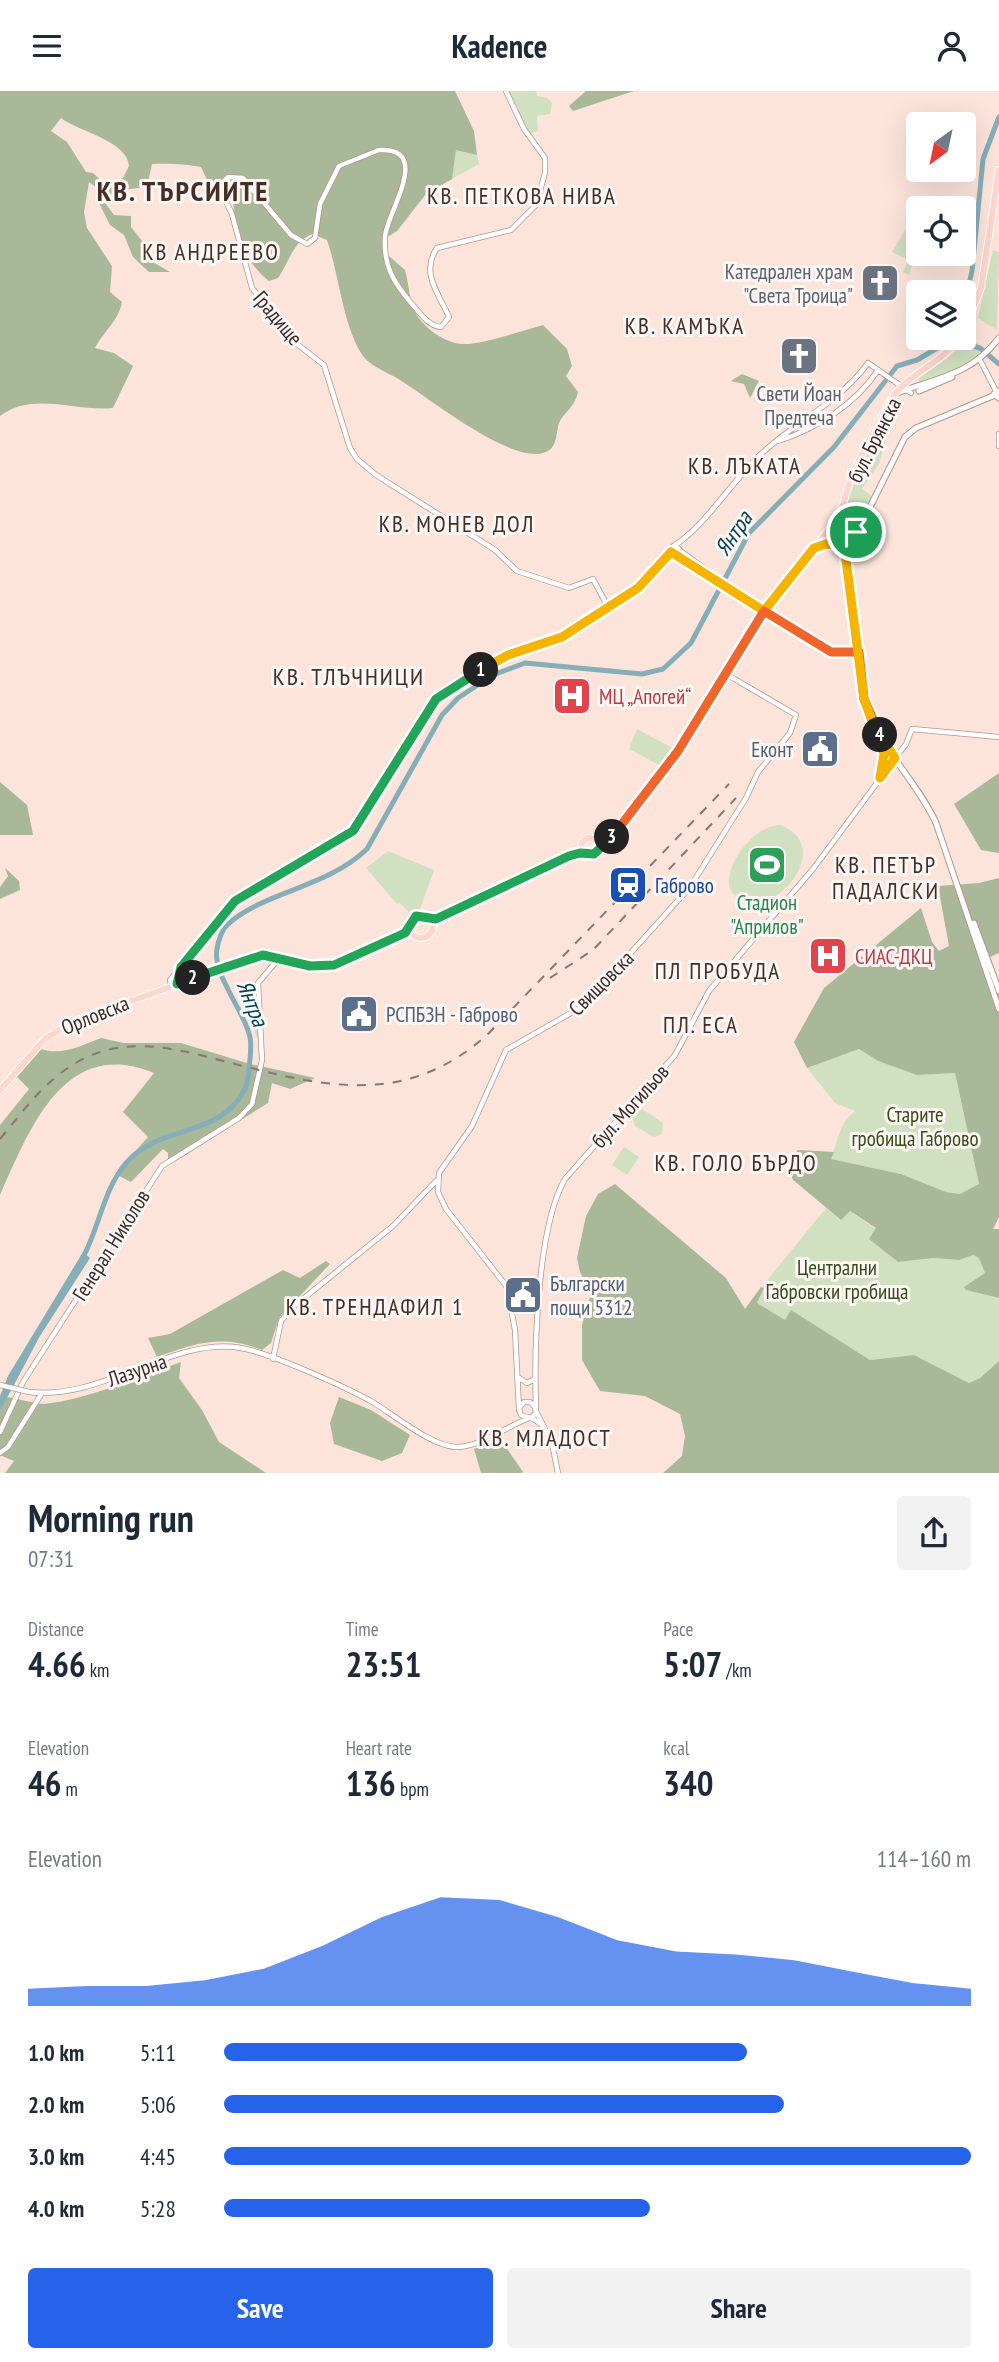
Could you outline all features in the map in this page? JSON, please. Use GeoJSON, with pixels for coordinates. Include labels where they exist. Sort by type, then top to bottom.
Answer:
{"type":"FeatureCollection","features":[{"type":"Feature","properties":{"kind":"main road"},"geometry":{"type":"LineString","coordinates":[[976,300],[981,288],[999,170]]}},
{"type":"Feature","properties":{"kind":"main road"},"geometry":{"type":"LineString","coordinates":[[894,396],[908,388],[936,386],[981,359],[999,338]]}},
{"type":"Feature","properties":{"kind":"main road","name":"бул. Брянска"},"geometry":{"type":"LineString","coordinates":[[597,844],[608,841],[678,751],[764,611],[841,510],[857,466],[894,396],[908,388],[912,378],[949,350]]}},
{"type":"Feature","properties":{"kind":"main road"},"geometry":{"type":"LineString","coordinates":[[845,558],[908,434],[997,394]]}},
{"type":"Feature","properties":{"kind":"main road"},"geometry":{"type":"LineString","coordinates":[[841,510],[838,537],[845,558],[864,699],[884,754],[880,778]]}},
{"type":"Feature","properties":{"kind":"main road"},"geometry":{"type":"LineString","coordinates":[[815,547],[857,530]]}},
{"type":"Feature","properties":{"kind":"main road"},"geometry":{"type":"LineString","coordinates":[[815,547],[838,537]]}},
{"type":"Feature","properties":{"kind":"main road"},"geometry":{"type":"LineString","coordinates":[[873,725],[927,804],[999,991]]}},
{"type":"Feature","properties":{"kind":"main road"},"geometry":{"type":"LineString","coordinates":[[407,930],[414,936],[425,937],[432,928],[433,919],[569,856],[584,853],[592,855],[597,844],[587,838],[569,856]]}},
{"type":"Feature","properties":{"kind":"main road"},"geometry":{"type":"LineString","coordinates":[[581,845],[584,853]]}},
{"type":"Feature","properties":{"kind":"main road"},"geometry":{"type":"LineString","coordinates":[[954,876],[999,1009]]}},
{"type":"Feature","properties":{"kind":"main road","name":"Орловска"},"geometry":{"type":"LineString","coordinates":[[0,1090],[40,1044],[57,1029],[81,1017],[263,955],[326,967],[407,930],[416,916],[433,919]]}},
{"type":"Feature","properties":{"kind":"street","name":"Градище"},"geometry":{"type":"LineString","coordinates":[[506,91],[528,136],[543,154],[546,165],[542,187],[533,210],[511,230],[437,248],[432,258],[432,281],[449,317],[441,327],[433,326],[412,304],[392,281],[387,267],[385,231],[406,174],[400,156],[383,149],[339,166],[320,204],[315,238],[307,244],[299,243],[291,235],[243,178],[228,177],[223,182],[221,191],[232,213],[252,288],[297,344],[324,365],[350,448],[356,459],[418,503],[495,550],[517,571],[569,588],[593,579],[608,607]]}},
{"type":"Feature","properties":{"kind":"street"},"geometry":{"type":"LineString","coordinates":[[981,359],[997,394]]}},
{"type":"Feature","properties":{"kind":"street"},"geometry":{"type":"LineString","coordinates":[[174,985],[181,967],[235,901],[353,831],[373,804],[429,709],[444,692],[498,660],[562,637],[638,588],[775,442],[844,392],[868,363],[908,388]]}},
{"type":"Feature","properties":{"kind":"street"},"geometry":{"type":"LineString","coordinates":[[775,442],[824,420],[852,400],[881,371]]}},
{"type":"Feature","properties":{"kind":"street"},"geometry":{"type":"LineString","coordinates":[[786,432],[790,437]]}},
{"type":"Feature","properties":{"kind":"street"},"geometry":{"type":"LineString","coordinates":[[998,447],[999,434]]}},
{"type":"Feature","properties":{"kind":"street"},"geometry":{"type":"LineString","coordinates":[[675,549],[764,611],[831,652],[859,652]]}},
{"type":"Feature","properties":{"kind":"street","name":"Свищовска"},"geometry":{"type":"LineString","coordinates":[[436,1181],[442,1167],[472,1126],[506,1050],[583,1006],[690,887],[746,798],[758,772],[790,733],[796,715],[726,674]]}},
{"type":"Feature","properties":{"kind":"street","name":"бул. Могильов"},"geometry":{"type":"LineString","coordinates":[[536,1409],[541,1279],[554,1203],[561,1186],[675,1055],[709,991],[813,869],[895,758],[912,729],[999,737]]}},
{"type":"Feature","properties":{"kind":"street","name":"Генерал Николов"},"geometry":{"type":"LineString","coordinates":[[0,1432],[23,1382],[162,1166],[249,1109],[257,1092],[262,1060],[258,983],[280,957]]}},
{"type":"Feature","properties":{"kind":"street"},"geometry":{"type":"LineString","coordinates":[[273,1359],[281,1321],[293,1307],[405,1214],[442,1167]]}},
{"type":"Feature","properties":{"kind":"street"},"geometry":{"type":"LineString","coordinates":[[415,1202],[436,1181],[446,1209],[507,1287],[515,1330],[519,1392],[519,1411],[515,1423]]}},
{"type":"Feature","properties":{"kind":"street","name":"Лазурна"},"geometry":{"type":"LineString","coordinates":[[0,1385],[42,1393],[95,1385],[208,1348],[237,1347],[273,1359],[368,1400],[447,1446],[464,1446],[529,1418]]}},
{"type":"Feature","properties":{"kind":"street"},"geometry":{"type":"LineString","coordinates":[[517,1374],[525,1383],[536,1378]]}},
{"type":"Feature","properties":{"kind":"street"},"geometry":{"type":"LineString","coordinates":[[519,1411],[536,1391]]}},
{"type":"Feature","properties":{"kind":"street"},"geometry":{"type":"LineString","coordinates":[[519,1392],[536,1409],[554,1449],[558,1473]]}},
{"type":"Feature","properties":{"kind":"street"},"geometry":{"type":"LineString","coordinates":[[0,1453],[8,1447],[42,1393]]}},
{"type":"Feature","properties":{"kind":"street"},"geometry":{"type":"LineString","coordinates":[[529,1418],[536,1409]]}},
{"type":"Feature","properties":{"kind":"street"},"geometry":{"type":"LineString","coordinates":[[519,1411],[543,1426]]}},
{"type":"Feature","properties":{"kind":"green space"},"geometry":{"type":"Polygon","coordinates":[[[0,91],[455,91],[474,131],[477,155],[456,150],[452,179],[426,194],[397,231],[386,238],[383,251],[405,270],[415,312],[435,334],[456,343],[471,344],[543,325],[567,349],[572,366],[566,376],[578,392],[574,403],[560,422],[553,446],[543,453],[528,453],[511,448],[471,428],[363,356],[346,316],[327,240],[312,234],[305,238],[295,248],[278,278],[269,281],[254,265],[242,245],[234,225],[232,199],[224,184],[207,180],[201,167],[152,164],[147,187],[122,190],[105,199],[114,215],[131,216],[131,227],[142,241],[151,261],[170,272],[149,272],[133,257],[124,235],[110,225],[97,199],[97,188],[89,182],[84,212],[87,228],[112,266],[110,292],[122,302],[115,320],[95,348],[114,353],[133,366],[113,408],[26,405],[0,416],[0,91]],[[61,118],[51,131],[67,142],[86,172],[93,173],[107,186],[123,178],[129,166],[120,150],[101,137],[61,118]]]}},
{"type":"Feature","properties":{"kind":"green space"},"geometry":{"type":"Polygon","coordinates":[[[508,91],[536,91],[537,96],[547,98],[552,103],[550,114],[537,116],[538,131],[529,134],[508,91]]]}},
{"type":"Feature","properties":{"kind":"green space"},"geometry":{"type":"Polygon","coordinates":[[[586,91],[634,91],[573,111],[569,106],[586,91]]]}},
{"type":"Feature","properties":{"kind":"green space"},"geometry":{"type":"Polygon","coordinates":[[[456,149],[477,155],[479,164],[452,179],[456,149]]]}},
{"type":"Feature","properties":{"kind":"green space"},"geometry":{"type":"Polygon","coordinates":[[[906,229],[906,259],[892,252],[906,229]]]}},
{"type":"Feature","properties":{"kind":"green space"},"geometry":{"type":"Polygon","coordinates":[[[993,250],[999,252],[997,330],[978,318],[993,250]]]}},
{"type":"Feature","properties":{"kind":"green space"},"geometry":{"type":"Polygon","coordinates":[[[906,265],[912,266],[909,275],[903,272],[906,265]]]}},
{"type":"Feature","properties":{"kind":"green space"},"geometry":{"type":"Polygon","coordinates":[[[976,343],[984,349],[949,373],[924,384],[919,382],[919,377],[955,350],[976,350],[976,343]]]}},
{"type":"Feature","properties":{"kind":"green space"},"geometry":{"type":"Polygon","coordinates":[[[742,374],[759,381],[750,398],[744,384],[731,381],[742,374]]]}},
{"type":"Feature","properties":{"kind":"green space"},"geometry":{"type":"Polygon","coordinates":[[[883,424],[888,434],[879,464],[862,489],[872,496],[855,526],[848,529],[843,525],[847,501],[883,424]]]}},
{"type":"Feature","properties":{"kind":"green space"},"geometry":{"type":"Polygon","coordinates":[[[637,729],[674,749],[661,766],[629,749],[637,729]]]}},
{"type":"Feature","properties":{"kind":"green space"},"geometry":{"type":"Polygon","coordinates":[[[999,773],[999,853],[981,850],[954,804],[999,773]]]}},
{"type":"Feature","properties":{"kind":"green space"},"geometry":{"type":"Polygon","coordinates":[[[0,782],[27,805],[33,835],[0,835],[0,782]]]}},
{"type":"Feature","properties":{"kind":"green space","name":"Стадион \"Априлов\""},"geometry":{"type":"Polygon","coordinates":[[[781,825],[798,837],[803,853],[799,869],[789,885],[774,897],[758,903],[742,901],[730,889],[729,879],[736,857],[752,838],[771,826],[781,825]]]}},
{"type":"Feature","properties":{"kind":"green space"},"geometry":{"type":"Polygon","coordinates":[[[388,851],[434,870],[420,909],[409,912],[400,903],[397,904],[366,868],[388,851]]]}},
{"type":"Feature","properties":{"kind":"green space"},"geometry":{"type":"Polygon","coordinates":[[[5,868],[19,881],[20,890],[0,899],[0,887],[8,876],[5,868]]]}},
{"type":"Feature","properties":{"kind":"green space"},"geometry":{"type":"Polygon","coordinates":[[[999,878],[999,953],[990,957],[999,984],[999,1217],[993,1229],[999,1229],[999,1298],[966,1290],[964,1287],[985,1273],[979,1258],[973,1255],[959,1260],[933,1258],[898,1262],[869,1239],[876,1228],[850,1211],[841,1220],[793,1180],[790,1167],[798,1150],[834,1152],[831,1159],[901,1174],[946,1192],[960,1194],[979,1184],[955,1073],[917,1075],[878,1061],[859,1049],[807,1068],[794,1042],[824,988],[921,908],[932,942],[939,951],[949,946],[938,886],[979,883],[999,878]]]}},
{"type":"Feature","properties":{"kind":"green space"},"geometry":{"type":"Polygon","coordinates":[[[254,993],[259,1037],[257,1038],[242,994],[254,993]]]}},
{"type":"Feature","properties":{"kind":"green space"},"geometry":{"type":"Polygon","coordinates":[[[101,1038],[124,1043],[181,1043],[250,1064],[315,1078],[290,1089],[272,1083],[268,1103],[181,1158],[168,1163],[168,1153],[163,1149],[131,1182],[115,1174],[148,1137],[123,1112],[154,1073],[123,1065],[96,1067],[74,1078],[55,1095],[24,1143],[0,1195],[0,1125],[29,1089],[15,1075],[38,1048],[62,1051],[101,1038]]]}},
{"type":"Feature","properties":{"kind":"green space","name":"Старите гробища Габрово"},"geometry":{"type":"Polygon","coordinates":[[[859,1049],[878,1061],[917,1075],[955,1073],[979,1184],[960,1194],[946,1192],[901,1174],[830,1159],[842,1128],[855,1111],[835,1103],[807,1068],[859,1049]]]}},
{"type":"Feature","properties":{"kind":"green space"},"geometry":{"type":"Polygon","coordinates":[[[642,1109],[663,1123],[662,1134],[654,1137],[635,1126],[631,1115],[642,1109]]]}},
{"type":"Feature","properties":{"kind":"green space"},"geometry":{"type":"Polygon","coordinates":[[[624,1147],[639,1157],[627,1175],[612,1165],[624,1147]]]}},
{"type":"Feature","properties":{"kind":"green space"},"geometry":{"type":"Polygon","coordinates":[[[615,1184],[726,1278],[745,1309],[761,1287],[764,1288],[757,1303],[785,1320],[791,1310],[870,1360],[914,1355],[969,1383],[980,1378],[999,1361],[999,1473],[663,1473],[682,1456],[685,1436],[680,1414],[645,1396],[600,1391],[582,1360],[582,1325],[591,1293],[580,1272],[577,1258],[586,1216],[598,1194],[615,1184]]]}},
{"type":"Feature","properties":{"kind":"green space","name":"Централни Габровски гробища"},"geometry":{"type":"Polygon","coordinates":[[[826,1208],[840,1220],[849,1211],[876,1229],[869,1239],[898,1262],[933,1258],[959,1260],[973,1255],[979,1258],[985,1273],[966,1290],[999,1298],[999,1361],[980,1378],[969,1383],[914,1355],[870,1360],[792,1311],[785,1320],[757,1303],[769,1278],[826,1208]]]}},
{"type":"Feature","properties":{"kind":"green space"},"geometry":{"type":"Polygon","coordinates":[[[326,1261],[330,1264],[279,1318],[271,1343],[262,1350],[221,1341],[197,1344],[157,1357],[148,1338],[170,1334],[283,1270],[300,1278],[326,1261]]]}},
{"type":"Feature","properties":{"kind":"green space"},"geometry":{"type":"Polygon","coordinates":[[[181,1362],[179,1378],[202,1410],[219,1442],[266,1473],[5,1473],[14,1461],[0,1455],[0,1411],[6,1397],[40,1404],[61,1401],[96,1392],[181,1362]]]}},
{"type":"Feature","properties":{"kind":"green space"},"geometry":{"type":"Polygon","coordinates":[[[339,1397],[371,1410],[410,1435],[402,1453],[382,1461],[334,1444],[330,1423],[339,1397]]]}},
{"type":"Feature","properties":{"kind":"green space"},"geometry":{"type":"Polygon","coordinates":[[[499,1437],[522,1473],[481,1473],[474,1449],[499,1437]]]}},
{"type":"Feature","properties":{"kind":"water"},"geometry":{"type":"Polygon","coordinates":[[[83,1252],[90,1258],[40,1336],[0,1411],[0,1396],[8,1376],[83,1252]]]}},
{"type":"Feature","properties":{"kind":"waterway","name":"Янтра"},"geometry":{"type":"LineString","coordinates":[[970,280],[983,159],[999,117]]}},
{"type":"Feature","properties":{"kind":"waterway"},"geometry":{"type":"LineString","coordinates":[[976,347],[999,364]]}},
{"type":"Feature","properties":{"kind":"waterway","name":"Янтра"},"geometry":{"type":"LineString","coordinates":[[82,1259],[106,1197],[126,1163],[155,1142],[218,1118],[231,1108],[245,1088],[248,1079],[250,1037],[224,981],[217,959],[219,939],[227,925],[259,904],[333,873],[367,849],[442,715],[458,698],[493,675],[525,663],[642,674],[663,669],[691,643],[749,533],[834,447],[897,366],[917,360],[934,350]]}},
{"type":"Feature","properties":{"kind":"railway"},"geometry":{"type":"LineString","coordinates":[[0,1139],[36,1096],[56,1077],[79,1061],[111,1049],[159,1047],[283,1076],[354,1085],[389,1083],[422,1075],[456,1058],[489,1033],[729,784]]}},
{"type":"Feature","properties":{"kind":"railway"},"geometry":{"type":"LineString","coordinates":[[550,978],[593,950],[736,798]]}},
{"type":"Feature","properties":{"kind":"place","name":"Катедрален храм \"Света Троица\""},"geometry":{"type":"Point","coordinates":[880,283]}},
{"type":"Feature","properties":{"kind":"place","name":"Свети Йоан Предтеча"},"geometry":{"type":"Point","coordinates":[799,356]}},
{"type":"Feature","properties":{"kind":"place","name":"МЦ „Апогей“"},"geometry":{"type":"Point","coordinates":[572,696]}},
{"type":"Feature","properties":{"kind":"place","name":"Еконт"},"geometry":{"type":"Point","coordinates":[820,749]}},
{"type":"Feature","properties":{"kind":"place","name":"Стадион \"Априлов\""},"geometry":{"type":"Point","coordinates":[767,865]}},
{"type":"Feature","properties":{"kind":"place","name":"Габрово"},"geometry":{"type":"Point","coordinates":[628,885]}},
{"type":"Feature","properties":{"kind":"place","name":"СИАС-ДКЦ"},"geometry":{"type":"Point","coordinates":[828,956]}},
{"type":"Feature","properties":{"kind":"place","name":"РСПБЗН - Габрово"},"geometry":{"type":"Point","coordinates":[359,1014]}},
{"type":"Feature","properties":{"kind":"place","name":"Български пощи 5312"},"geometry":{"type":"Point","coordinates":[523,1295]}},
{"type":"Feature","properties":{"kind":"district","name":"КВ. ТЪРСИИТЕ"},"geometry":{"type":"Point","coordinates":[183,190]}},
{"type":"Feature","properties":{"kind":"district","name":"КВ. ПЕТКОВА НИВА"},"geometry":{"type":"Point","coordinates":[522,195]}},
{"type":"Feature","properties":{"kind":"district","name":"КВ АНДРЕЕВО"},"geometry":{"type":"Point","coordinates":[211,251]}},
{"type":"Feature","properties":{"kind":"district","name":"КВ. КАМЪКА"},"geometry":{"type":"Point","coordinates":[685,325]}},
{"type":"Feature","properties":{"kind":"district","name":"КВ. ЛЪКАТА"},"geometry":{"type":"Point","coordinates":[745,465]}},
{"type":"Feature","properties":{"kind":"district","name":"КВ. МОНЕВ ДОЛ"},"geometry":{"type":"Point","coordinates":[457,523]}},
{"type":"Feature","properties":{"kind":"district","name":"КВ. ТЛЪЧНИЦИ"},"geometry":{"type":"Point","coordinates":[349,676]}},
{"type":"Feature","properties":{"kind":"district","name":"КВ. ПЕТЪР ПАДАЛСКИ"},"geometry":{"type":"Point","coordinates":[886,877]}},
{"type":"Feature","properties":{"kind":"district","name":"ПЛ ПРОБУДА"},"geometry":{"type":"Point","coordinates":[718,970]}},
{"type":"Feature","properties":{"kind":"district","name":"ПЛ. ЕСА"},"geometry":{"type":"Point","coordinates":[701,1024]}},
{"type":"Feature","properties":{"kind":"district","name":"КВ. ГОЛО БЪРДО"},"geometry":{"type":"Point","coordinates":[736,1162]}},
{"type":"Feature","properties":{"kind":"district","name":"КВ. ТРЕНДАФИЛ 1"},"geometry":{"type":"Point","coordinates":[375,1306]}},
{"type":"Feature","properties":{"kind":"district","name":"КВ. МЛАДОСТ"},"geometry":{"type":"Point","coordinates":[545,1437]}},
{"type":"Feature","properties":{"kind":"route"},"geometry":{"type":"LineString","coordinates":[[856,532],[845,538],[840,545],[816,546],[794,570],[764,611],[671,552],[638,588],[562,637],[508,655],[444,692],[429,709],[373,804],[353,831],[332,846],[235,901],[181,967],[177,984],[238,961],[263,955],[310,966],[334,965],[405,933],[416,916],[436,919],[569,856],[580,853],[594,854],[621,828],[678,751],[764,611],[831,652],[859,652],[866,706],[873,725],[895,758],[880,778],[884,764],[883,746],[873,725],[870,716],[866,706],[864,699],[859,652],[845,558],[856,532]]}}]}
